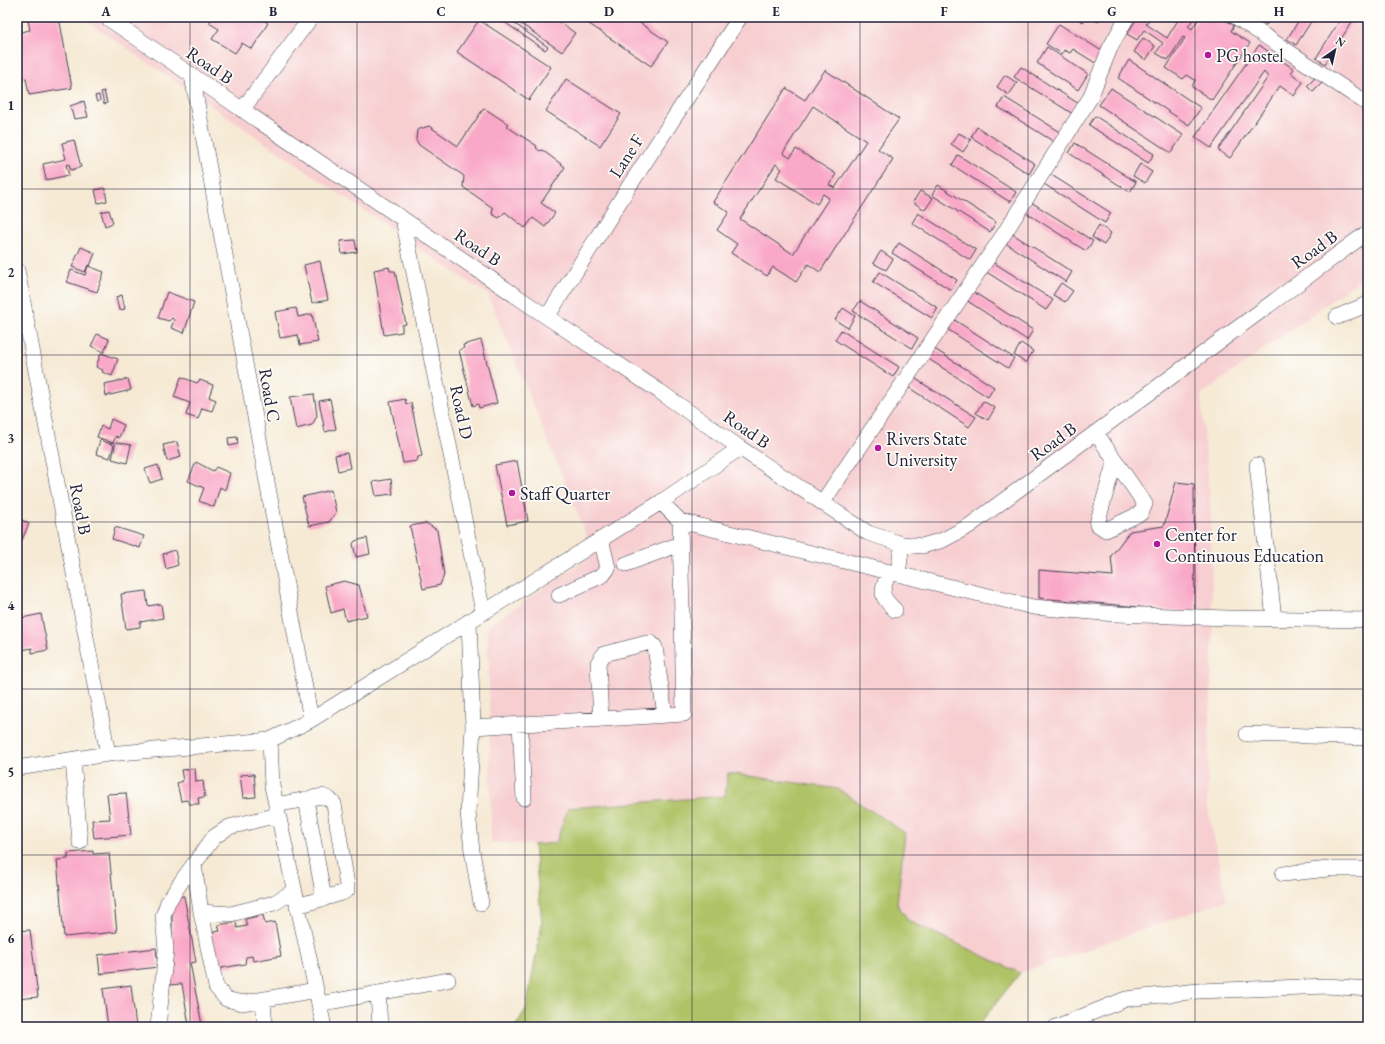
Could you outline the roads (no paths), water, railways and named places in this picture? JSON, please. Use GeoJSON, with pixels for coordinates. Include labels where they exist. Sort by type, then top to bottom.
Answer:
{"type":"FeatureCollection","features":[{"type":"Feature","properties":{"kind":"street","name":"Road B"},"geometry":{"type":"LineString","coordinates":[[106,17],[822,503],[868,533],[902,544],[922,546],[943,540],[970,526],[1368,232]]}},
{"type":"Feature","properties":{"kind":"street","name":"Lane F"},"geometry":{"type":"LineString","coordinates":[[547,317],[630,185],[740,17]]}},
{"type":"Feature","properties":{"kind":"street"},"geometry":{"type":"LineString","coordinates":[[822,503],[1002,237],[1090,98],[1110,48],[1127,17]]}},
{"type":"Feature","properties":{"kind":"street"},"geometry":{"type":"LineString","coordinates":[[1236,17],[1368,104]]}},
{"type":"Feature","properties":{"kind":"street"},"geometry":{"type":"LineString","coordinates":[[242,110],[309,20]]}},
{"type":"Feature","properties":{"kind":"street","name":"Road C"},"geometry":{"type":"LineString","coordinates":[[192,76],[311,720]]}},
{"type":"Feature","properties":{"kind":"street","name":"Road D"},"geometry":{"type":"LineString","coordinates":[[403,219],[483,612]]}},
{"type":"Feature","properties":{"kind":"street","name":"Road B"},"geometry":{"type":"LineString","coordinates":[[17,270],[108,754]]}},
{"type":"Feature","properties":{"kind":"street"},"geometry":{"type":"LineString","coordinates":[[1337,316],[1368,304]]}},
{"type":"Feature","properties":{"kind":"street"},"geometry":{"type":"LineString","coordinates":[[1096,433],[1115,460]]}},
{"type":"Feature","properties":{"kind":"street"},"geometry":{"type":"LineString","coordinates":[[17,768],[108,754],[270,740],[311,720],[469,620],[661,502],[740,448]]}},
{"type":"Feature","properties":{"kind":"street"},"geometry":{"type":"LineString","coordinates":[[1257,465],[1274,619]]}},
{"type":"Feature","properties":{"kind":"street"},"geometry":{"type":"LineString","coordinates":[[661,502],[680,521],[1033,607],[1116,614],[1274,619],[1368,620]]}},
{"type":"Feature","properties":{"kind":"street"},"geometry":{"type":"LineString","coordinates":[[473,727],[684,714],[680,521]]}},
{"type":"Feature","properties":{"kind":"street"},"geometry":{"type":"LineString","coordinates":[[559,595],[603,575],[606,572],[608,568],[601,539]]}},
{"type":"Feature","properties":{"kind":"street"},"geometry":{"type":"LineString","coordinates":[[626,564],[680,544]]}},
{"type":"Feature","properties":{"kind":"street"},"geometry":{"type":"LineString","coordinates":[[895,610],[884,599],[883,591],[894,573],[902,544]]}},
{"type":"Feature","properties":{"kind":"street"},"geometry":{"type":"LineString","coordinates":[[469,620],[473,727],[468,812],[472,851],[481,903]]}},
{"type":"Feature","properties":{"kind":"street"},"geometry":{"type":"LineString","coordinates":[[600,719],[598,662],[604,654],[647,642],[655,647],[665,715]]}},
{"type":"Feature","properties":{"kind":"street"},"geometry":{"type":"LineString","coordinates":[[520,724],[524,798]]}},
{"type":"Feature","properties":{"kind":"street"},"geometry":{"type":"LineString","coordinates":[[1246,734],[1368,738]]}},
{"type":"Feature","properties":{"kind":"street"},"geometry":{"type":"LineString","coordinates":[[270,740],[272,786],[324,1027]]}},
{"type":"Feature","properties":{"kind":"street"},"geometry":{"type":"LineString","coordinates":[[73,760],[80,842]]}},
{"type":"Feature","properties":{"kind":"street"},"geometry":{"type":"LineString","coordinates":[[158,1027],[166,950],[163,916],[168,902],[203,850],[214,837],[229,827],[306,799],[322,796],[329,799],[334,804],[347,890],[342,894],[324,898],[296,898],[231,914],[201,912]]}},
{"type":"Feature","properties":{"kind":"street"},"geometry":{"type":"LineString","coordinates":[[306,799],[324,898]]}},
{"type":"Feature","properties":{"kind":"street"},"geometry":{"type":"LineString","coordinates":[[194,865],[201,912],[216,987],[226,999],[242,1003],[263,999],[378,993],[448,980]]}},
{"type":"Feature","properties":{"kind":"street"},"geometry":{"type":"LineString","coordinates":[[1282,874],[1328,869],[1368,869]]}},
{"type":"Feature","properties":{"kind":"street"},"geometry":{"type":"LineString","coordinates":[[1056,1027],[1126,999],[1198,991],[1326,986],[1368,989]]}},
{"type":"Feature","properties":{"kind":"street"},"geometry":{"type":"LineString","coordinates":[[378,993],[380,1027]]}},
{"type":"Feature","properties":{"kind":"street"},"geometry":{"type":"LineString","coordinates":[[263,999],[265,1027]]}},
{"type":"Feature","properties":{"kind":"place","name":"PG hostel"},"geometry":{"type":"Point","coordinates":[1208,55]}},
{"type":"Feature","properties":{"kind":"place","name":"Rivers State University"},"geometry":{"type":"Point","coordinates":[878,448]}},
{"type":"Feature","properties":{"kind":"place","name":"Staff Quarter"},"geometry":{"type":"Point","coordinates":[512,493]}},
{"type":"Feature","properties":{"kind":"place","name":"Center for Continuous Education"},"geometry":{"type":"Point","coordinates":[1157,544]}}]}
